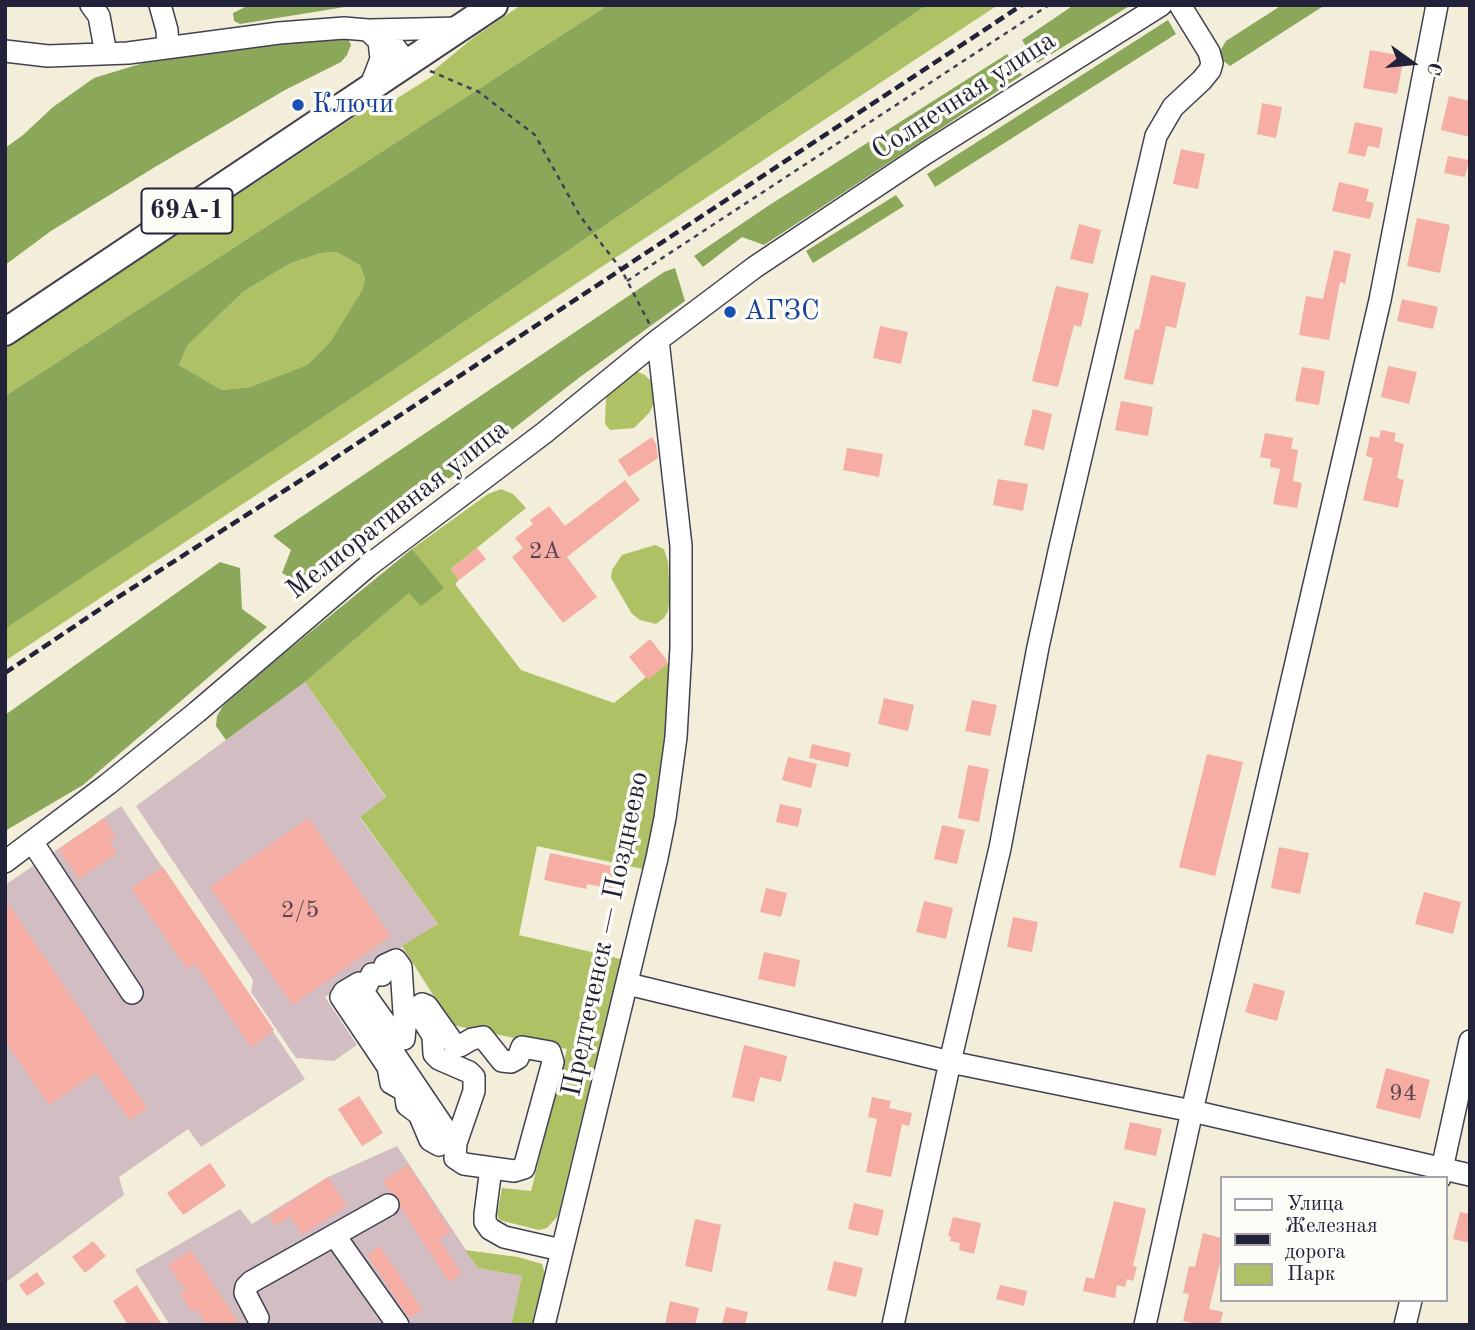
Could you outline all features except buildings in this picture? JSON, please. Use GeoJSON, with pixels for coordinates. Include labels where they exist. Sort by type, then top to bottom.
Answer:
{"type":"FeatureCollection","features":[{"type":"Feature","properties":{"kind":"main road","name":"69А-1"},"geometry":{"type":"LineString","coordinates":[[5,332],[369,90],[418,67],[460,28],[494,5]]}},
{"type":"Feature","properties":{"kind":"street"},"geometry":{"type":"LineString","coordinates":[[91,5],[99,16],[106,54]]}},
{"type":"Feature","properties":{"kind":"street"},"geometry":{"type":"LineString","coordinates":[[160,5],[167,30],[168,47]]}},
{"type":"Feature","properties":{"kind":"street","name":"Солнечная улица"},"geometry":{"type":"LineString","coordinates":[[834,214],[1024,90],[1161,5]]}},
{"type":"Feature","properties":{"kind":"street"},"geometry":{"type":"LineString","coordinates":[[894,1325],[950,1062],[1000,848],[1060,547],[1156,136],[1173,107],[1202,80],[1212,63],[1209,52],[1180,5]]}},
{"type":"Feature","properties":{"kind":"street"},"geometry":{"type":"LineString","coordinates":[[1145,1325],[1380,300],[1437,5]]}},
{"type":"Feature","properties":{"kind":"street"},"geometry":{"type":"LineString","coordinates":[[8,55],[106,54],[319,29],[460,28]]}},
{"type":"Feature","properties":{"kind":"street"},"geometry":{"type":"LineString","coordinates":[[368,30],[386,36],[418,67]]}},
{"type":"Feature","properties":{"kind":"street"},"geometry":{"type":"LineString","coordinates":[[368,30],[379,41],[381,58],[369,90]]}},
{"type":"Feature","properties":{"kind":"street","name":"Мелиоративная улица"},"geometry":{"type":"LineString","coordinates":[[5,862],[33,843],[197,712],[295,625],[368,566],[544,433],[658,340],[755,267],[834,214]]}},
{"type":"Feature","properties":{"kind":"street","name":"Предтеченск — Позднеево"},"geometry":{"type":"LineString","coordinates":[[544,1325],[628,984],[665,818],[676,737],[681,648],[681,546],[658,340]]}},
{"type":"Feature","properties":{"kind":"street"},"geometry":{"type":"LineString","coordinates":[[33,843],[132,993]]}},
{"type":"Feature","properties":{"kind":"street"},"geometry":{"type":"LineString","coordinates":[[398,960],[401,967],[404,1039],[396,1038],[364,993],[358,990],[355,995],[380,1040],[393,1052],[447,1132],[447,1138],[439,1144],[430,1140],[419,1114],[407,1105],[405,1091],[391,1083],[388,1067],[342,1000],[342,994],[355,985],[367,985],[372,974],[382,975],[385,965],[391,961],[398,960]]}},
{"type":"Feature","properties":{"kind":"street"},"geometry":{"type":"LineString","coordinates":[[628,984],[950,1062],[1192,1111],[1441,1173],[1470,1175]]}},
{"type":"Feature","properties":{"kind":"street"},"geometry":{"type":"LineString","coordinates":[[422,1004],[427,1006],[454,1044],[460,1046],[472,1038],[483,1037],[502,1061],[511,1062],[518,1058],[522,1047],[527,1046],[544,1049],[552,1056],[550,1074],[524,1168],[514,1171],[491,1168],[464,1164],[455,1158],[456,1143],[474,1091],[474,1077],[470,1072],[439,1059],[434,1054],[433,1036],[418,1012],[422,1004]]}},
{"type":"Feature","properties":{"kind":"street"},"geometry":{"type":"LineString","coordinates":[[1441,1173],[1470,1041]]}},
{"type":"Feature","properties":{"kind":"street"},"geometry":{"type":"LineString","coordinates":[[491,1168],[485,1214],[485,1222],[490,1229],[504,1237],[561,1250]]}},
{"type":"Feature","properties":{"kind":"street"},"geometry":{"type":"LineString","coordinates":[[258,1318],[248,1301],[246,1287],[251,1282],[388,1205]]}},
{"type":"Feature","properties":{"kind":"street"},"geometry":{"type":"LineString","coordinates":[[335,1236],[398,1325]]}},
{"type":"Feature","properties":{"kind":"street"},"geometry":{"type":"LineString","coordinates":[[1405,1325],[1410,1302]]}},
{"type":"Feature","properties":{"kind":"path"},"geometry":{"type":"LineString","coordinates":[[627,281],[1049,5]]}},
{"type":"Feature","properties":{"kind":"path"},"geometry":{"type":"LineString","coordinates":[[418,67],[479,92],[535,135],[580,216],[621,269],[658,340]]}},
{"type":"Feature","properties":{"kind":"shaded area"},"geometry":{"type":"Polygon","coordinates":[[[305,682],[386,798],[360,818],[438,924],[325,997],[357,1045],[334,1061],[296,1058],[251,992],[253,980],[136,806],[305,682]]]}},
{"type":"Feature","properties":{"kind":"shaded area"},"geometry":{"type":"Polygon","coordinates":[[[121,806],[305,1079],[201,1147],[188,1129],[119,1177],[124,1195],[5,1283],[5,885],[121,806]]]}},
{"type":"Feature","properties":{"kind":"shaded area"},"geometry":{"type":"Polygon","coordinates":[[[397,1146],[478,1268],[522,1276],[511,1325],[170,1325],[135,1270],[240,1209],[252,1224],[328,1177],[397,1146]]]}},
{"type":"Feature","properties":{"kind":"green space"},"geometry":{"type":"Polygon","coordinates":[[[249,5],[357,5],[240,24],[234,21],[233,13],[249,5]]]}},
{"type":"Feature","properties":{"kind":"green space"},"geometry":{"type":"Polygon","coordinates":[[[521,5],[608,5],[5,396],[5,349],[362,112],[394,97],[396,99],[434,75],[433,71],[473,38],[521,5]]]}},
{"type":"Feature","properties":{"kind":"green space"},"geometry":{"type":"Polygon","coordinates":[[[608,5],[927,5],[385,376],[5,629],[5,396],[608,5]],[[337,252],[321,253],[291,263],[244,291],[187,346],[179,365],[222,390],[250,387],[307,365],[330,342],[362,291],[365,279],[360,265],[337,252]]]}},
{"type":"Feature","properties":{"kind":"green space"},"geometry":{"type":"Polygon","coordinates":[[[927,5],[998,5],[5,661],[5,629],[385,376],[927,5]]]}},
{"type":"Feature","properties":{"kind":"green space"},"geometry":{"type":"Polygon","coordinates":[[[1074,5],[1131,5],[1037,63],[1022,40],[1074,5]]]}},
{"type":"Feature","properties":{"kind":"green space"},"geometry":{"type":"Polygon","coordinates":[[[1282,5],[1325,5],[1230,66],[1217,56],[1226,41],[1282,5]]]}},
{"type":"Feature","properties":{"kind":"green space"},"geometry":{"type":"Polygon","coordinates":[[[1168,20],[1176,34],[935,187],[927,174],[1168,20]]]}},
{"type":"Feature","properties":{"kind":"green space"},"geometry":{"type":"Polygon","coordinates":[[[341,34],[347,36],[351,45],[341,62],[285,90],[155,167],[51,231],[5,265],[5,148],[53,107],[94,78],[143,63],[341,34]]]}},
{"type":"Feature","properties":{"kind":"green space"},"geometry":{"type":"Polygon","coordinates":[[[1007,54],[1022,75],[764,245],[742,237],[703,267],[694,256],[768,206],[1007,54]]]}},
{"type":"Feature","properties":{"kind":"green space"},"geometry":{"type":"Polygon","coordinates":[[[896,195],[904,206],[813,263],[806,251],[896,195]]]}},
{"type":"Feature","properties":{"kind":"green space"},"geometry":{"type":"Polygon","coordinates":[[[338,252],[360,265],[365,279],[362,292],[330,342],[307,365],[250,387],[222,390],[179,365],[187,346],[244,291],[291,263],[321,253],[338,252]]]}},
{"type":"Feature","properties":{"kind":"green space"},"geometry":{"type":"Polygon","coordinates":[[[675,268],[685,301],[580,377],[308,588],[282,573],[291,550],[273,536],[664,272],[675,268]]]}},
{"type":"Feature","properties":{"kind":"green space"},"geometry":{"type":"Polygon","coordinates":[[[638,372],[652,382],[656,400],[649,413],[634,428],[610,430],[605,424],[606,399],[610,390],[628,375],[638,372]]]}},
{"type":"Feature","properties":{"kind":"green space"},"geometry":{"type":"Polygon","coordinates":[[[501,489],[513,494],[526,508],[451,569],[459,580],[455,584],[521,670],[614,703],[669,662],[673,678],[666,779],[647,870],[537,846],[519,935],[621,959],[558,1216],[547,1228],[539,1230],[499,1220],[497,1214],[502,1188],[531,1191],[567,1049],[452,1025],[402,946],[438,924],[360,817],[386,797],[305,682],[410,592],[443,589],[412,549],[488,494],[501,489]]]}},
{"type":"Feature","properties":{"kind":"green space"},"geometry":{"type":"Polygon","coordinates":[[[655,545],[664,549],[668,562],[670,597],[668,611],[656,624],[640,620],[632,614],[611,578],[612,570],[622,555],[655,545]]]}},
{"type":"Feature","properties":{"kind":"green space"},"geometry":{"type":"Polygon","coordinates":[[[412,549],[444,588],[421,606],[409,593],[305,682],[226,740],[216,726],[217,716],[223,706],[412,549]]]}},
{"type":"Feature","properties":{"kind":"green space"},"geometry":{"type":"Polygon","coordinates":[[[220,562],[240,568],[242,609],[267,627],[83,785],[5,831],[5,715],[220,562]]]}},
{"type":"Feature","properties":{"kind":"green space"},"geometry":{"type":"Polygon","coordinates":[[[465,1250],[518,1257],[542,1264],[546,1277],[534,1325],[511,1325],[522,1276],[478,1268],[465,1250]]]}},
{"type":"Feature","properties":{"kind":"railway"},"geometry":{"type":"LineString","coordinates":[[5,673],[1022,5]]}},
{"type":"Feature","properties":{"kind":"place","name":"Ключи"},"geometry":{"type":"Point","coordinates":[298,105]}},
{"type":"Feature","properties":{"kind":"place","name":"АГЗС"},"geometry":{"type":"Point","coordinates":[730,312]}}]}
